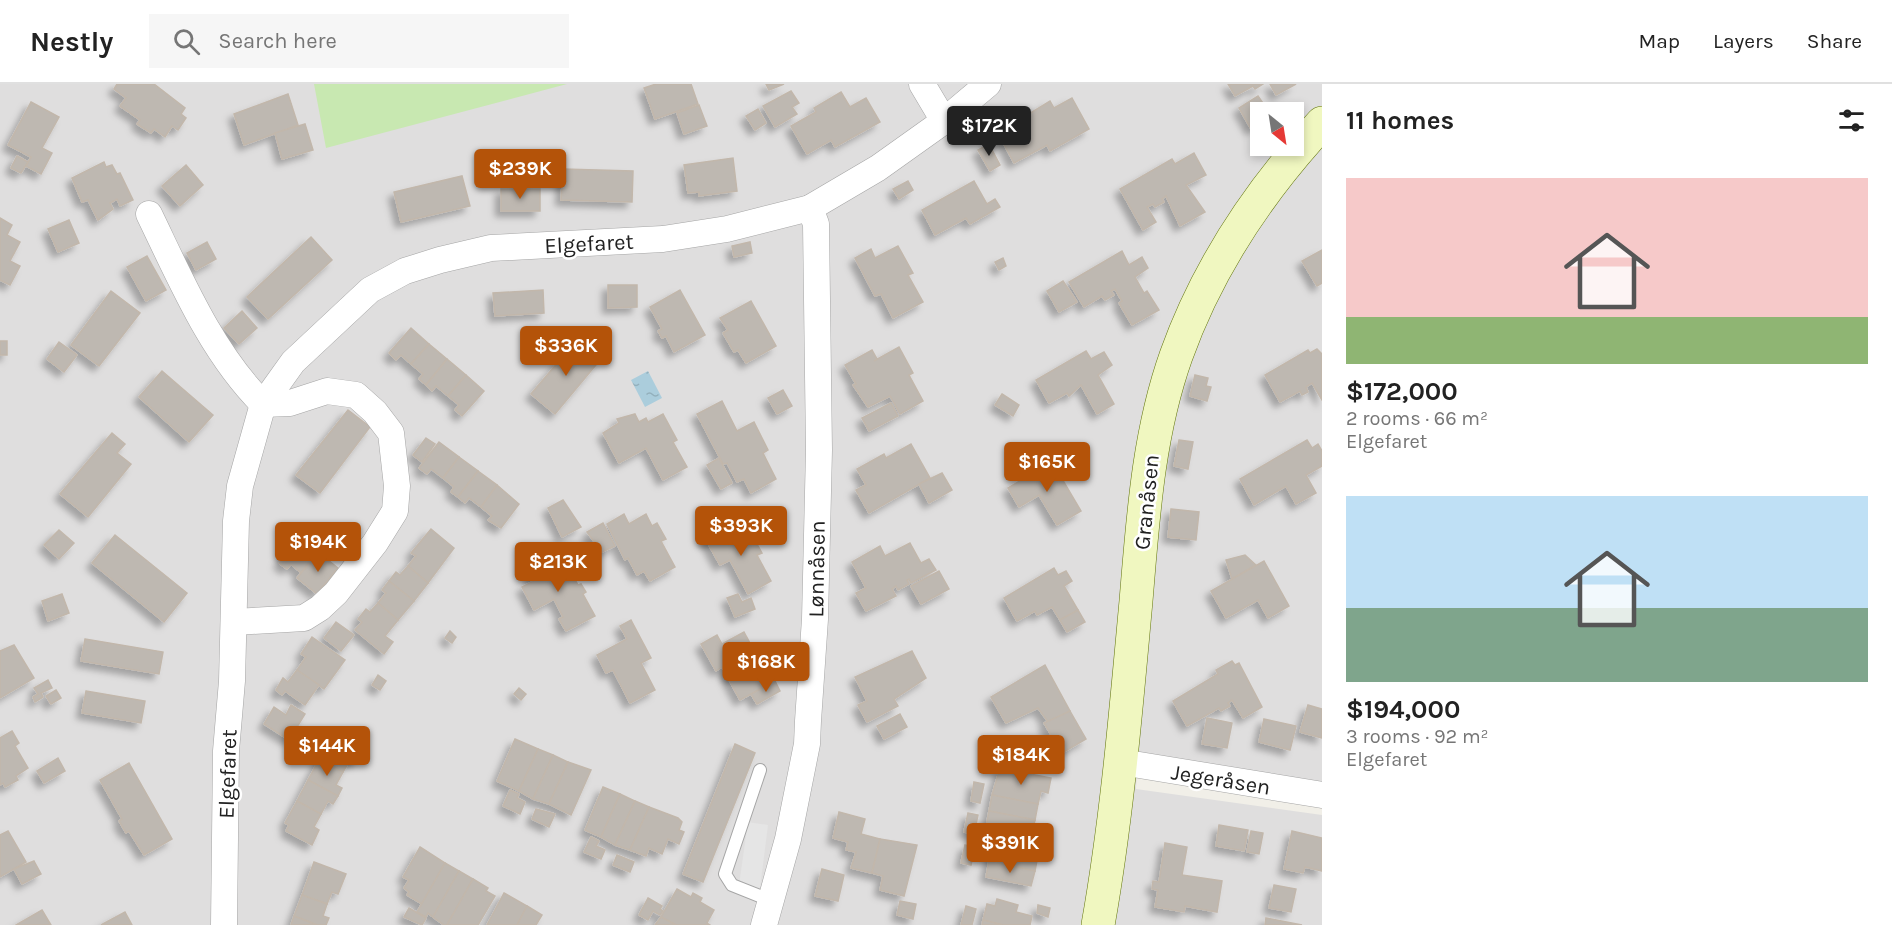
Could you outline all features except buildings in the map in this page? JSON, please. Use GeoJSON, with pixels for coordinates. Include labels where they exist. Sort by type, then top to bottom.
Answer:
{"type":"FeatureCollection","features":[{"type":"Feature","properties":{"kind":"street"},"geometry":{"type":"LineString","coordinates":[[922,84],[944,121]]}},
{"type":"Feature","properties":{"kind":"street","name":"Elgefaret"},"geometry":{"type":"LineString","coordinates":[[224,925],[226,751],[234,622],[236,521],[240,486],[263,404],[293,362],[370,290],[405,271],[491,248],[663,239],[727,229],[810,208],[878,168],[944,121],[988,84]]}},
{"type":"Feature","properties":{"kind":"street","name":"Granåsen"},"geometry":{"type":"LineString","coordinates":[[1098,925],[1121,762],[1146,490],[1154,436],[1176,357],[1195,308],[1227,248],[1271,183],[1322,123]]}},
{"type":"Feature","properties":{"kind":"street","name":"Lønnåsen"},"geometry":{"type":"LineString","coordinates":[[764,925],[788,839],[807,744],[815,619],[818,345],[816,224],[810,208]]}},
{"type":"Feature","properties":{"kind":"street"},"geometry":{"type":"LineString","coordinates":[[149,214],[199,315],[246,388],[263,404],[290,403],[327,391],[357,395],[375,412],[391,433],[397,486],[395,511],[375,543],[336,593],[320,608],[304,618],[234,622]]}},
{"type":"Feature","properties":{"kind":"street","name":"Jegeråsen"},"geometry":{"type":"LineString","coordinates":[[1121,762],[1322,795]]}},
{"type":"Feature","properties":{"kind":"lane"},"geometry":{"type":"LineString","coordinates":[[760,770],[726,874],[732,885],[772,901]]}},
{"type":"Feature","properties":{"kind":"shaded area"},"geometry":{"type":"Polygon","coordinates":[[[0,84],[1322,84],[1322,782],[1138,753],[1136,789],[1322,815],[1322,925],[0,925],[0,84]]]}},
{"type":"Feature","properties":{"kind":"shaded area"},"geometry":{"type":"Polygon","coordinates":[[[748,822],[768,825],[760,888],[739,885],[748,822]]]}},
{"type":"Feature","properties":{"kind":"green space"},"geometry":{"type":"Polygon","coordinates":[[[314,84],[567,84],[326,148],[314,84]]]}},
{"type":"Feature","properties":{"kind":"water"},"geometry":{"type":"Polygon","coordinates":[[[648,371],[662,398],[645,407],[631,380],[648,371]]]}}]}
